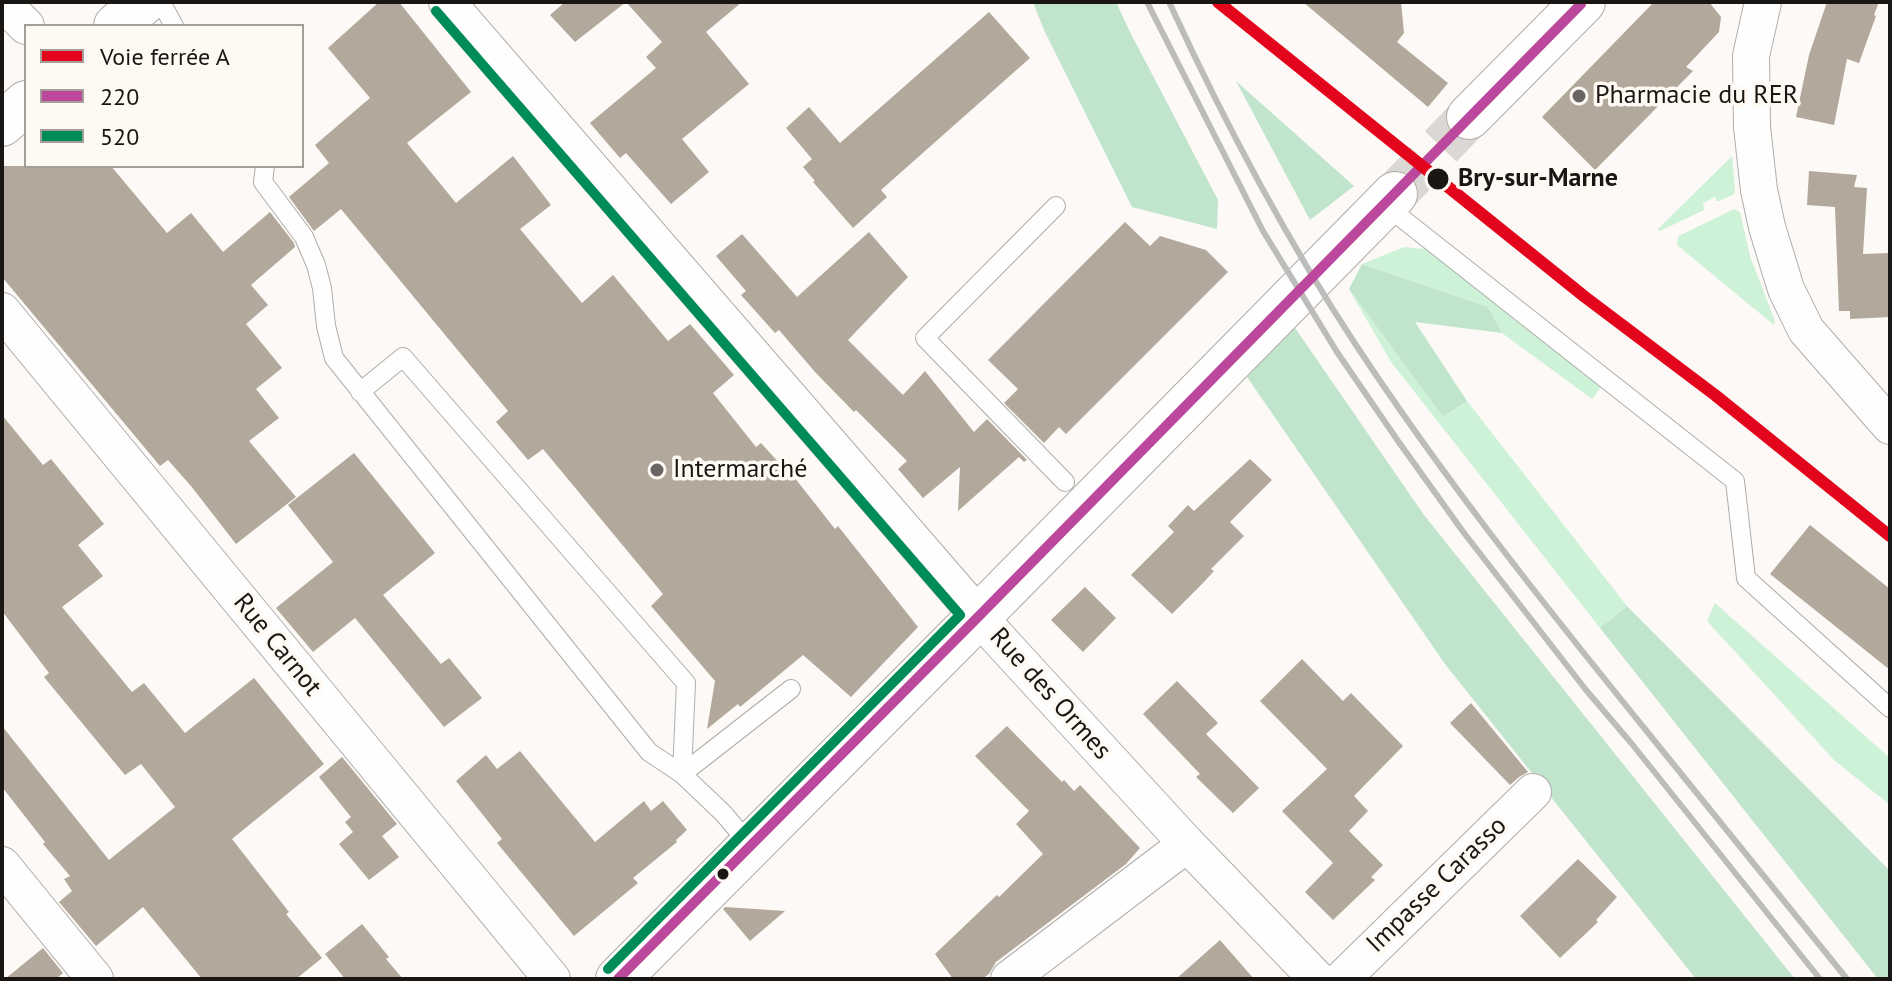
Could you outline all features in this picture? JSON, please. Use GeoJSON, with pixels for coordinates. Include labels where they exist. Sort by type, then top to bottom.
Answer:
{"type":"FeatureCollection","features":[{"type":"Feature","properties":{"kind":"main road"},"geometry":{"type":"LineString","coordinates":[[118,24],[144,2]]}},
{"type":"Feature","properties":{"kind":"main road"},"geometry":{"type":"LineString","coordinates":[[1469,117],[1581,3]]}},
{"type":"Feature","properties":{"kind":"main road"},"geometry":{"type":"LineString","coordinates":[[2,124],[24,105]]}},
{"type":"Feature","properties":{"kind":"main road"},"geometry":{"type":"LineString","coordinates":[[618,979],[1390,199]]}},
{"type":"Feature","properties":{"kind":"street"},"geometry":{"type":"LineString","coordinates":[[2,2],[24,24]]}},
{"type":"Feature","properties":{"kind":"street","name":"Rue des Ormes"},"geometry":{"type":"LineString","coordinates":[[447,2],[979,616],[1187,844],[1317,979]]}},
{"type":"Feature","properties":{"kind":"street"},"geometry":{"type":"LineString","coordinates":[[1763,2],[1751,56],[1752,127],[1759,190],[1767,227],[1786,289],[1806,330],[1890,426]]}},
{"type":"Feature","properties":{"kind":"street","name":"Rue Carnot"},"geometry":{"type":"LineString","coordinates":[[2,311],[552,979]]}},
{"type":"Feature","properties":{"kind":"street","name":"Impasse Carasso"},"geometry":{"type":"LineString","coordinates":[[1342,979],[1533,792]]}},
{"type":"Feature","properties":{"kind":"street"},"geometry":{"type":"LineString","coordinates":[[1009,979],[1187,844]]}},
{"type":"Feature","properties":{"kind":"street"},"geometry":{"type":"LineString","coordinates":[[2,865],[95,979]]}},
{"type":"Feature","properties":{"kind":"lane"},"geometry":{"type":"LineString","coordinates":[[161,2],[173,24]]}},
{"type":"Feature","properties":{"kind":"lane"},"geometry":{"type":"LineString","coordinates":[[265,168],[263,182],[304,237],[316,265],[334,358],[649,752],[682,774],[723,813],[751,846]]}},
{"type":"Feature","properties":{"kind":"lane"},"geometry":{"type":"LineString","coordinates":[[1390,199],[1735,481],[1746,578],[1890,708]]}},
{"type":"Feature","properties":{"kind":"lane"},"geometry":{"type":"LineString","coordinates":[[1056,206],[925,338],[1065,482]]}},
{"type":"Feature","properties":{"kind":"lane"},"geometry":{"type":"LineString","coordinates":[[360,392],[403,357],[686,683],[682,774]]}},
{"type":"Feature","properties":{"kind":"lane"},"geometry":{"type":"LineString","coordinates":[[682,774],[791,689]]}},
{"type":"Feature","properties":{"kind":"green space"},"geometry":{"type":"Polygon","coordinates":[[[1033,2],[1116,2],[1218,200],[1217,229],[1132,207],[1033,2]]]}},
{"type":"Feature","properties":{"kind":"green space"},"geometry":{"type":"Polygon","coordinates":[[[1236,81],[1354,186],[1310,220],[1236,81]]]}},
{"type":"Feature","properties":{"kind":"green space"},"geometry":{"type":"Polygon","coordinates":[[[1732,156],[1734,194],[1720,201],[1715,197],[1703,203],[1704,210],[1657,230],[1732,156]]]}},
{"type":"Feature","properties":{"kind":"green space"},"geometry":{"type":"Polygon","coordinates":[[[1734,209],[1740,212],[1750,256],[1774,325],[1677,245],[1681,235],[1734,209]]]}},
{"type":"Feature","properties":{"kind":"green space"},"geometry":{"type":"Polygon","coordinates":[[[1404,247],[1437,250],[1601,387],[1592,399],[1502,333],[1488,307],[1362,264],[1404,247]]]}},
{"type":"Feature","properties":{"kind":"green space"},"geometry":{"type":"Polygon","coordinates":[[[1362,264],[1488,307],[1502,333],[1415,322],[1467,401],[1443,417],[1349,289],[1362,264]]]}},
{"type":"Feature","properties":{"kind":"green space"},"geometry":{"type":"Polygon","coordinates":[[[1349,289],[1443,417],[1467,401],[1627,606],[1600,628],[1391,362],[1349,289]]]}},
{"type":"Feature","properties":{"kind":"green space"},"geometry":{"type":"Polygon","coordinates":[[[1293,325],[1424,515],[1795,979],[1696,979],[1445,664],[1247,377],[1293,325]]]}},
{"type":"Feature","properties":{"kind":"green space"},"geometry":{"type":"Polygon","coordinates":[[[1715,603],[1890,758],[1890,805],[1834,760],[1707,621],[1715,603]]]}},
{"type":"Feature","properties":{"kind":"green space"},"geometry":{"type":"Polygon","coordinates":[[[1627,606],[1890,871],[1890,979],[1878,979],[1600,628],[1627,606]]]}},
{"type":"Feature","properties":{"kind":"building"},"geometry":{"type":"Polygon","coordinates":[[[379,2],[399,2],[471,92],[407,143],[456,203],[513,156],[551,205],[520,229],[582,303],[613,275],[668,341],[690,324],[734,375],[713,393],[756,447],[761,443],[781,465],[783,463],[835,529],[838,526],[918,627],[851,697],[803,655],[740,707],[738,704],[707,729],[715,681],[651,606],[663,594],[543,449],[528,460],[496,422],[508,411],[341,209],[314,231],[289,197],[329,163],[315,145],[370,98],[328,48],[379,2]]]}},
{"type":"Feature","properties":{"kind":"building"},"geometry":{"type":"Polygon","coordinates":[[[565,2],[626,2],[575,42],[550,15],[565,2]]]}},
{"type":"Feature","properties":{"kind":"building"},"geometry":{"type":"Polygon","coordinates":[[[626,2],[742,2],[706,32],[749,84],[682,139],[709,172],[671,204],[626,153],[620,158],[590,123],[656,68],[646,57],[662,42],[626,2]]]}},
{"type":"Feature","properties":{"kind":"building"},"geometry":{"type":"Polygon","coordinates":[[[1303,2],[1401,2],[1404,33],[1397,42],[1448,83],[1428,107],[1303,2]]]}},
{"type":"Feature","properties":{"kind":"building"},"geometry":{"type":"Polygon","coordinates":[[[1654,2],[1709,2],[1721,17],[1719,32],[1686,67],[1693,71],[1595,170],[1542,117],[1654,2]]]}},
{"type":"Feature","properties":{"kind":"building"},"geometry":{"type":"Polygon","coordinates":[[[1827,2],[1879,2],[1859,63],[1847,59],[1834,125],[1796,117],[1809,55],[1827,2]]]}},
{"type":"Feature","properties":{"kind":"building"},"geometry":{"type":"Polygon","coordinates":[[[989,12],[1030,58],[881,190],[887,197],[853,228],[813,182],[803,167],[812,159],[786,128],[809,107],[840,143],[989,12]]]}},
{"type":"Feature","properties":{"kind":"building"},"geometry":{"type":"Polygon","coordinates":[[[2,166],[113,168],[167,233],[191,213],[223,252],[270,212],[295,247],[251,285],[268,305],[246,324],[282,368],[256,389],[279,418],[249,441],[296,497],[236,544],[168,460],[160,466],[2,277],[2,166]]]}},
{"type":"Feature","properties":{"kind":"building"},"geometry":{"type":"Polygon","coordinates":[[[1809,171],[1857,175],[1854,187],[1867,188],[1863,254],[1890,253],[1890,317],[1850,319],[1850,311],[1839,311],[1835,207],[1807,205],[1809,171]]]}},
{"type":"Feature","properties":{"kind":"building"},"geometry":{"type":"Polygon","coordinates":[[[1125,222],[1150,246],[1160,236],[1206,250],[1228,272],[1066,434],[1059,427],[1044,443],[1004,403],[1018,389],[988,360],[1125,222]]]}},
{"type":"Feature","properties":{"kind":"building"},"geometry":{"type":"Polygon","coordinates":[[[869,232],[908,277],[848,340],[903,395],[925,371],[974,432],[987,419],[1027,460],[1024,462],[1019,457],[958,511],[960,467],[923,498],[898,469],[907,461],[856,410],[854,412],[779,330],[775,333],[741,295],[746,291],[716,256],[742,234],[797,297],[869,232]]]}},
{"type":"Feature","properties":{"kind":"building"},"geometry":{"type":"Polygon","coordinates":[[[2,415],[43,465],[51,459],[104,524],[78,545],[103,576],[62,607],[132,692],[144,683],[185,733],[254,678],[324,764],[232,839],[322,958],[296,979],[202,979],[143,907],[96,946],[59,902],[72,891],[64,879],[70,876],[2,787],[2,726],[109,860],[175,807],[141,764],[125,775],[44,677],[49,673],[2,611],[2,415]]]}},
{"type":"Feature","properties":{"kind":"building"},"geometry":{"type":"Polygon","coordinates":[[[354,453],[435,553],[383,595],[441,664],[449,658],[482,698],[444,727],[355,618],[313,652],[276,608],[333,562],[288,505],[354,453]]]}},
{"type":"Feature","properties":{"kind":"building"},"geometry":{"type":"Polygon","coordinates":[[[1250,459],[1272,480],[1230,522],[1244,536],[1172,614],[1131,575],[1174,532],[1168,526],[1188,505],[1194,511],[1250,459]]]}},
{"type":"Feature","properties":{"kind":"building"},"geometry":{"type":"Polygon","coordinates":[[[1810,525],[1890,589],[1890,670],[1770,574],[1810,525]]]}},
{"type":"Feature","properties":{"kind":"building"},"geometry":{"type":"Polygon","coordinates":[[[1085,587],[1116,618],[1083,652],[1051,620],[1085,587]]]}},
{"type":"Feature","properties":{"kind":"building"},"geometry":{"type":"Polygon","coordinates":[[[1302,659],[1343,701],[1351,693],[1403,746],[1354,796],[1368,811],[1349,831],[1383,865],[1371,877],[1375,880],[1333,920],[1305,892],[1333,863],[1282,811],[1327,769],[1260,701],[1302,659]]]}},
{"type":"Feature","properties":{"kind":"building"},"geometry":{"type":"Polygon","coordinates":[[[1177,681],[1218,723],[1206,734],[1259,788],[1233,813],[1196,777],[1200,774],[1143,714],[1177,681]]]}},
{"type":"Feature","properties":{"kind":"building"},"geometry":{"type":"Polygon","coordinates":[[[1471,703],[1528,772],[1510,785],[1450,723],[1471,703]]]}},
{"type":"Feature","properties":{"kind":"building"},"geometry":{"type":"Polygon","coordinates":[[[1007,726],[1062,782],[1064,780],[1074,791],[1080,785],[1140,848],[1126,864],[996,962],[982,979],[953,979],[935,954],[1043,854],[1016,824],[1029,811],[975,756],[1007,726]]]}},
{"type":"Feature","properties":{"kind":"building"},"geometry":{"type":"Polygon","coordinates":[[[520,751],[595,842],[644,801],[651,811],[663,801],[687,830],[633,878],[638,883],[574,936],[497,843],[502,839],[456,781],[486,755],[497,769],[520,751]]]}},
{"type":"Feature","properties":{"kind":"building"},"geometry":{"type":"Polygon","coordinates":[[[342,757],[397,824],[382,836],[399,857],[369,880],[339,844],[353,832],[345,822],[351,817],[319,777],[342,757]]]}},
{"type":"Feature","properties":{"kind":"building"},"geometry":{"type":"Polygon","coordinates":[[[1578,859],[1617,897],[1596,920],[1598,922],[1560,958],[1520,916],[1578,859]]]}},
{"type":"Feature","properties":{"kind":"building"},"geometry":{"type":"Polygon","coordinates":[[[723,909],[785,911],[750,941],[723,909]]]}},
{"type":"Feature","properties":{"kind":"building"},"geometry":{"type":"Polygon","coordinates":[[[362,924],[403,979],[345,979],[325,954],[362,924]]]}},
{"type":"Feature","properties":{"kind":"building"},"geometry":{"type":"Polygon","coordinates":[[[1220,940],[1254,979],[1176,979],[1220,940]]]}},
{"type":"Feature","properties":{"kind":"building"},"geometry":{"type":"Polygon","coordinates":[[[43,948],[63,973],[56,979],[5,979],[43,948]]]}},
{"type":"Feature","properties":{"kind":"tunnel"},"geometry":{"type":"LineString","coordinates":[[1395,194],[1469,117]]}},
{"type":"Feature","properties":{"kind":"railway"},"geometry":{"type":"LineString","coordinates":[[1147,2],[1263,231],[1337,352],[1398,441],[1464,533],[1586,690],[1820,979]]}},
{"type":"Feature","properties":{"kind":"railway"},"geometry":{"type":"LineString","coordinates":[[1169,2],[1233,133],[1279,218],[1388,393],[1534,590],[1847,979]]}},
{"type":"Feature","properties":{"kind":"rail line","name":"A"},"geometry":{"type":"LineString","coordinates":[[1218,2],[1585,297],[1715,395],[1890,536]]}},
{"type":"Feature","properties":{"kind":"transit line","name":"220"},"geometry":{"type":"LineString","coordinates":[[618,979],[1581,4]]}},
{"type":"Feature","properties":{"kind":"transit line","name":"520"},"geometry":{"type":"LineString","coordinates":[[436,11],[960,615],[608,969]]}},
{"type":"Feature","properties":{"kind":"place","name":"Pharmacie du RER"},"geometry":{"type":"Point","coordinates":[1579,96]}},
{"type":"Feature","properties":{"kind":"place","name":"Bry-sur-Marne"},"geometry":{"type":"Point","coordinates":[1438,179]}},
{"type":"Feature","properties":{"kind":"place","name":"Intermarché"},"geometry":{"type":"Point","coordinates":[657,470]}}]}
